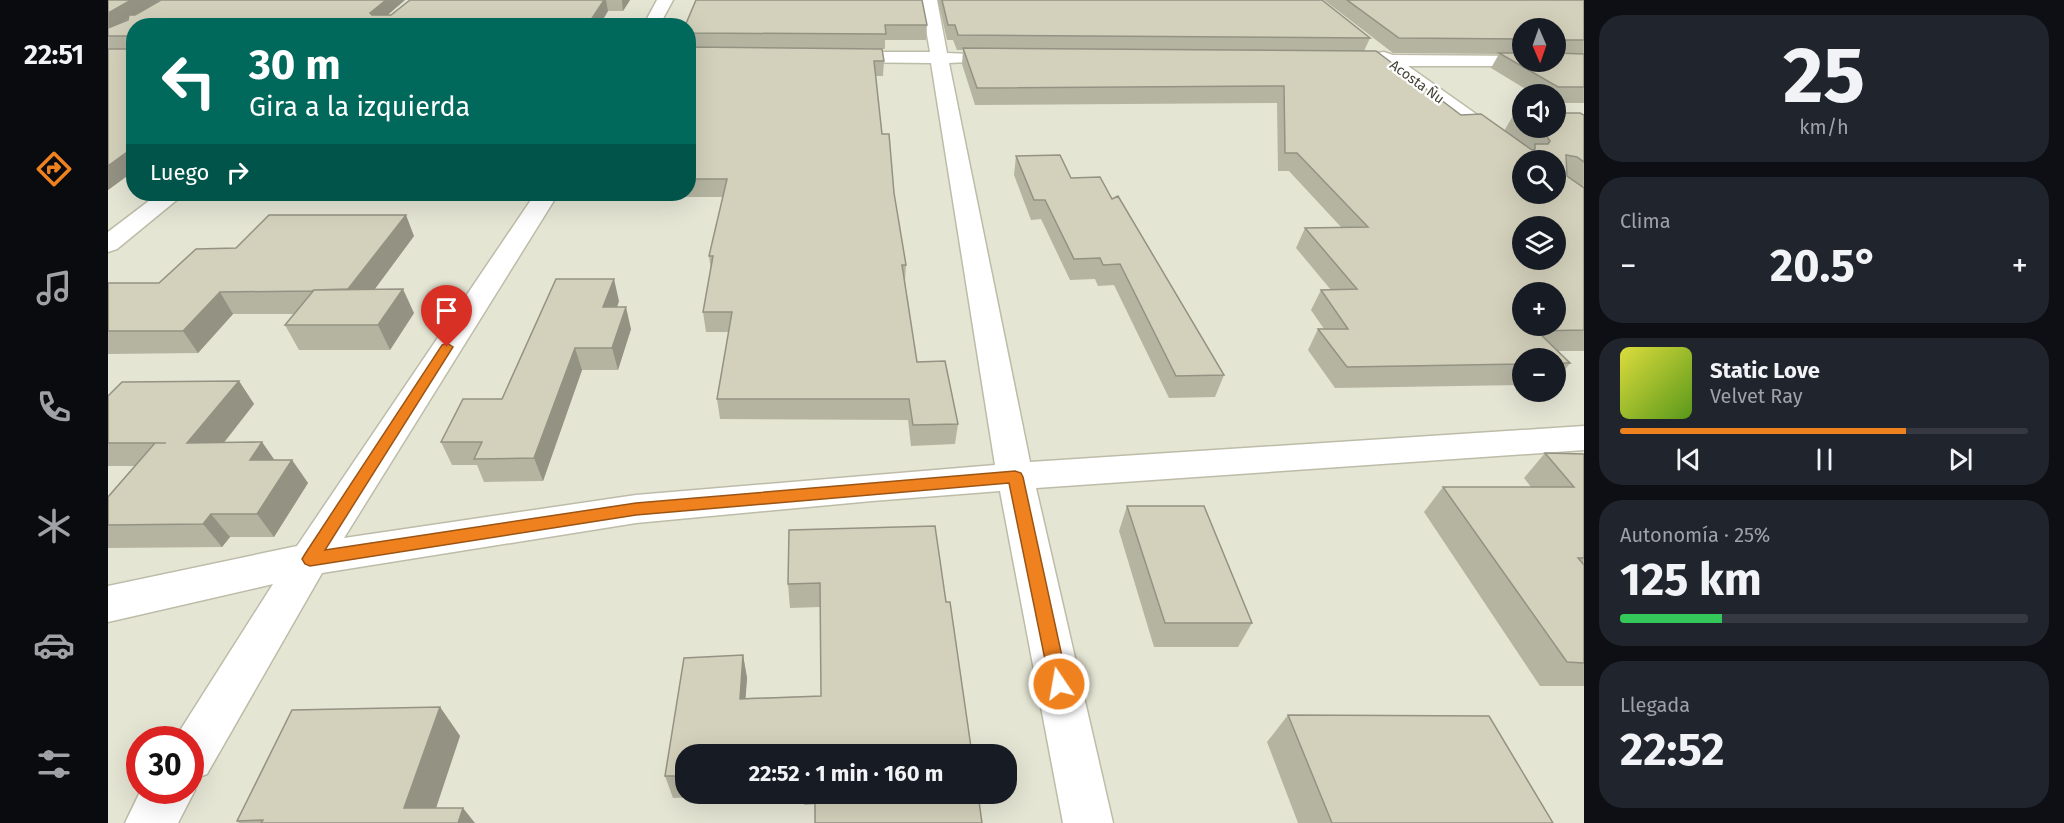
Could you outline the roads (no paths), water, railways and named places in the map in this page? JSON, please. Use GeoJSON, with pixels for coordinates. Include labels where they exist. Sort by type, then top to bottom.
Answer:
{"type":"FeatureCollection","features":[{"type":"Feature","properties":{"kind":"street"},"geometry":{"type":"LineString","coordinates":[[655,18],[665,0]]}},
{"type":"Feature","properties":{"kind":"street"},"geometry":{"type":"LineString","coordinates":[[929,0],[1015,477],[1088,823]]}},
{"type":"Feature","properties":{"kind":"street","name":"Acosta Ñu"},"geometry":{"type":"LineString","coordinates":[[1362,40],[1512,150]]}},
{"type":"Feature","properties":{"kind":"street"},"geometry":{"type":"LineString","coordinates":[[814,56],[976,58]]}},
{"type":"Feature","properties":{"kind":"street"},"geometry":{"type":"LineString","coordinates":[[1329,60],[1512,61]]}},
{"type":"Feature","properties":{"kind":"street"},"geometry":{"type":"LineString","coordinates":[[108,244],[163,201]]}},
{"type":"Feature","properties":{"kind":"street"},"geometry":{"type":"LineString","coordinates":[[204,734],[310,559],[541,201]]}},
{"type":"Feature","properties":{"kind":"street"},"geometry":{"type":"LineString","coordinates":[[108,604],[310,559],[636,509],[1015,477],[1584,438]]}},
{"type":"Feature","properties":{"kind":"street"},"geometry":{"type":"LineString","coordinates":[[150,823],[162,804]]}}]}
